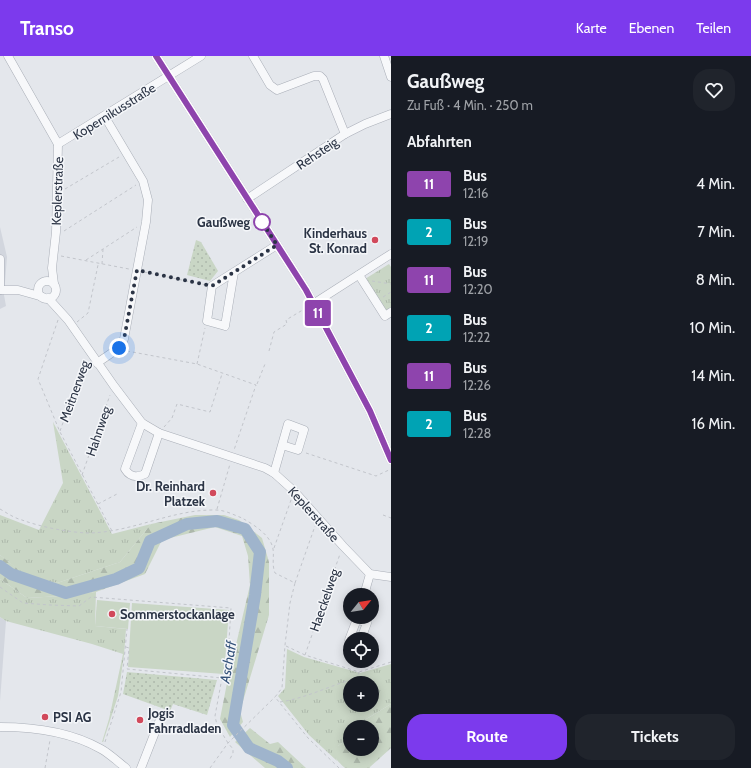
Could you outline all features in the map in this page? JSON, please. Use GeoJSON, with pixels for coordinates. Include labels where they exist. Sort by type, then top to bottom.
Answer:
{"type":"FeatureCollection","features":[{"type":"Feature","properties":{"kind":"street","name":"Keplerstraße"},"geometry":{"type":"LineString","coordinates":[[8,56],[58,144],[57,193],[52,268],[47,283],[38,291],[48,296],[61,311],[142,423],[159,433],[265,468],[274,473],[294,491],[370,574]]}},
{"type":"Feature","properties":{"kind":"street"},"geometry":{"type":"LineString","coordinates":[[156,56],[314,304],[370,411],[391,460]]}},
{"type":"Feature","properties":{"kind":"street","name":"Kopernikusstraße"},"geometry":{"type":"LineString","coordinates":[[58,144],[105,117],[201,56]]}},
{"type":"Feature","properties":{"kind":"street"},"geometry":{"type":"LineString","coordinates":[[253,56],[270,85],[277,90],[314,76],[320,76],[323,79],[345,134]]}},
{"type":"Feature","properties":{"kind":"street"},"geometry":{"type":"LineString","coordinates":[[384,56],[391,77]]}},
{"type":"Feature","properties":{"kind":"street","name":"Rehsteig"},"geometry":{"type":"LineString","coordinates":[[247,199],[345,134],[364,124],[391,114]]}},
{"type":"Feature","properties":{"kind":"street"},"geometry":{"type":"LineString","coordinates":[[97,362],[119,348],[124,339],[146,222],[148,200],[143,181],[105,117]]}},
{"type":"Feature","properties":{"kind":"street"},"geometry":{"type":"LineString","coordinates":[[234,272],[225,326],[207,321],[212,286],[234,272],[277,245]]}},
{"type":"Feature","properties":{"kind":"street"},"geometry":{"type":"LineString","coordinates":[[314,304],[361,277],[391,254]]}},
{"type":"Feature","properties":{"kind":"street"},"geometry":{"type":"LineString","coordinates":[[0,259],[0,290],[18,290],[48,296]]}},
{"type":"Feature","properties":{"kind":"street"},"geometry":{"type":"LineString","coordinates":[[361,277],[385,316],[391,312]]}},
{"type":"Feature","properties":{"kind":"street","name":"Keplerstraße"},"geometry":{"type":"LineString","coordinates":[[47,283],[55,289],[48,296]]}},
{"type":"Feature","properties":{"kind":"street"},"geometry":{"type":"LineString","coordinates":[[18,290],[47,283]]}},
{"type":"Feature","properties":{"kind":"street","name":"Keplerstraße"},"geometry":{"type":"LineString","coordinates":[[48,296],[70,323]]}},
{"type":"Feature","properties":{"kind":"street"},"geometry":{"type":"LineString","coordinates":[[142,423],[125,469],[128,474],[133,477],[140,477],[144,474],[159,433]]}},
{"type":"Feature","properties":{"kind":"street"},"geometry":{"type":"LineString","coordinates":[[274,473],[282,445],[288,424],[304,430],[298,450],[282,445]]}},
{"type":"Feature","properties":{"kind":"street"},"geometry":{"type":"LineString","coordinates":[[366,588],[370,574],[391,577]]}},
{"type":"Feature","properties":{"kind":"street"},"geometry":{"type":"LineString","coordinates":[[141,768],[159,722]]}},
{"type":"Feature","properties":{"kind":"street"},"geometry":{"type":"LineString","coordinates":[[0,727],[19,727],[52,732],[80,739],[102,750],[126,768]]}},
{"type":"Feature","properties":{"kind":"path"},"geometry":{"type":"LineString","coordinates":[[57,193],[126,152]]}},
{"type":"Feature","properties":{"kind":"path","name":"Keplerstraße"},"geometry":{"type":"LineString","coordinates":[[63,232],[143,181]]}},
{"type":"Feature","properties":{"kind":"path"},"geometry":{"type":"LineString","coordinates":[[86,260],[146,222]]}},
{"type":"Feature","properties":{"kind":"path"},"geometry":{"type":"LineString","coordinates":[[102,264],[104,248]]}},
{"type":"Feature","properties":{"kind":"path"},"geometry":{"type":"LineString","coordinates":[[60,256],[212,286]]}},
{"type":"Feature","properties":{"kind":"path"},"geometry":{"type":"LineString","coordinates":[[70,323],[88,313],[98,264]]}},
{"type":"Feature","properties":{"kind":"path"},"geometry":{"type":"LineString","coordinates":[[361,277],[391,284]]}},
{"type":"Feature","properties":{"kind":"path"},"geometry":{"type":"LineString","coordinates":[[376,302],[391,292]]}},
{"type":"Feature","properties":{"kind":"path"},"geometry":{"type":"LineString","coordinates":[[269,351],[274,332],[287,324],[286,320],[314,304]]}},
{"type":"Feature","properties":{"kind":"path"},"geometry":{"type":"LineString","coordinates":[[61,311],[38,379],[60,432],[112,531]]}},
{"type":"Feature","properties":{"kind":"path"},"geometry":{"type":"LineString","coordinates":[[197,364],[207,321]]}},
{"type":"Feature","properties":{"kind":"path","name":"Meitnerweg"},"geometry":{"type":"LineString","coordinates":[[60,432],[89,351]]}},
{"type":"Feature","properties":{"kind":"path"},"geometry":{"type":"LineString","coordinates":[[128,351],[137,354],[197,364],[256,385]]}},
{"type":"Feature","properties":{"kind":"path"},"geometry":{"type":"LineString","coordinates":[[217,510],[256,385],[265,364]]}},
{"type":"Feature","properties":{"kind":"path"},"geometry":{"type":"LineString","coordinates":[[168,422],[172,418],[177,404],[210,412],[222,374]]}},
{"type":"Feature","properties":{"kind":"path","name":"Hahnweg"},"geometry":{"type":"LineString","coordinates":[[82,476],[114,386]]}},
{"type":"Feature","properties":{"kind":"path"},"geometry":{"type":"LineString","coordinates":[[298,450],[376,476],[391,469]]}},
{"type":"Feature","properties":{"kind":"path"},"geometry":{"type":"LineString","coordinates":[[294,491],[274,548],[273,568],[275,573],[295,583]]}},
{"type":"Feature","properties":{"kind":"path"},"geometry":{"type":"LineString","coordinates":[[98,504],[117,494]]}},
{"type":"Feature","properties":{"kind":"path"},"geometry":{"type":"LineString","coordinates":[[0,509],[21,520],[44,526],[87,533],[112,531],[152,520],[189,513],[217,510],[228,512],[251,523],[268,537],[274,548]]}},
{"type":"Feature","properties":{"kind":"path"},"geometry":{"type":"LineString","coordinates":[[383,515],[391,518]]}},
{"type":"Feature","properties":{"kind":"path"},"geometry":{"type":"LineString","coordinates":[[210,768],[233,738],[275,697],[282,688],[290,603],[295,583],[318,518]]}},
{"type":"Feature","properties":{"kind":"path","name":"Haeckelweg"},"geometry":{"type":"LineString","coordinates":[[305,655],[343,546]]}},
{"type":"Feature","properties":{"kind":"path"},"geometry":{"type":"LineString","coordinates":[[0,586],[23,603],[79,606],[91,597],[231,608],[227,674],[222,678],[215,716],[217,725],[228,744],[233,749],[230,759]]}},
{"type":"Feature","properties":{"kind":"path"},"geometry":{"type":"LineString","coordinates":[[102,750],[121,692],[127,629]]}},
{"type":"Feature","properties":{"kind":"path"},"geometry":{"type":"LineString","coordinates":[[285,645],[305,655],[359,672],[391,662]]}},
{"type":"Feature","properties":{"kind":"path"},"geometry":{"type":"LineString","coordinates":[[126,647],[129,648],[127,669],[222,678]]}},
{"type":"Feature","properties":{"kind":"path"},"geometry":{"type":"LineString","coordinates":[[279,702],[298,699],[353,680],[358,676],[359,672]]}},
{"type":"Feature","properties":{"kind":"path"},"geometry":{"type":"LineString","coordinates":[[275,697],[308,738],[339,768]]}},
{"type":"Feature","properties":{"kind":"path"},"geometry":{"type":"LineString","coordinates":[[45,768],[52,732]]}},
{"type":"Feature","properties":{"kind":"shaded area"},"geometry":{"type":"Polygon","coordinates":[[[0,227],[7,257],[4,295],[6,306],[0,309],[0,227]]]}},
{"type":"Feature","properties":{"kind":"shaded area"},"geometry":{"type":"Polygon","coordinates":[[[0,617],[6,621],[0,701],[0,617]]]}},
{"type":"Feature","properties":{"kind":"green space"},"geometry":{"type":"Polygon","coordinates":[[[196,240],[201,242],[218,271],[210,281],[187,275],[196,240]]]}},
{"type":"Feature","properties":{"kind":"green space"},"geometry":{"type":"Polygon","coordinates":[[[389,264],[391,267],[391,308],[386,311],[365,279],[389,264]]]}},
{"type":"Feature","properties":{"kind":"green space"},"geometry":{"type":"Polygon","coordinates":[[[53,422],[112,534],[151,524],[120,562],[57,583],[26,576],[0,555],[0,515],[39,530],[63,483],[53,422]]]}},
{"type":"Feature","properties":{"kind":"green space"},"geometry":{"type":"Polygon","coordinates":[[[195,515],[224,515],[239,520],[262,538],[269,562],[269,615],[240,711],[243,722],[230,737],[220,719],[250,585],[248,556],[242,536],[215,527],[162,540],[145,574],[96,592],[27,598],[0,579],[0,555],[27,576],[57,583],[120,562],[151,524],[195,515]]]}},
{"type":"Feature","properties":{"kind":"green space"},"geometry":{"type":"Polygon","coordinates":[[[0,579],[27,598],[96,592],[95,626],[126,629],[118,696],[103,742],[123,654],[92,644],[6,621],[0,617],[0,579]]]}},
{"type":"Feature","properties":{"kind":"green space","name":"Sommerstockanlage"},"geometry":{"type":"Polygon","coordinates":[[[97,600],[130,603],[128,629],[95,626],[97,600]]]}},
{"type":"Feature","properties":{"kind":"green space"},"geometry":{"type":"Polygon","coordinates":[[[132,603],[229,610],[224,674],[128,667],[132,603]]]}},
{"type":"Feature","properties":{"kind":"green space"},"geometry":{"type":"Polygon","coordinates":[[[287,649],[304,657],[360,673],[391,664],[391,704],[379,711],[379,676],[343,676],[343,712],[378,712],[365,720],[343,720],[343,742],[338,746],[332,747],[337,761],[309,735],[278,696],[285,688],[287,649]]]}},
{"type":"Feature","properties":{"kind":"green space"},"geometry":{"type":"Polygon","coordinates":[[[127,672],[217,680],[207,715],[173,704],[170,711],[123,694],[127,672]]]}},
{"type":"Feature","properties":{"kind":"green space"},"geometry":{"type":"Polygon","coordinates":[[[391,704],[391,748],[370,768],[345,768],[336,758],[332,744],[338,746],[343,742],[343,756],[379,756],[379,720],[365,720],[391,704]]]}},
{"type":"Feature","properties":{"kind":"green space"},"geometry":{"type":"Polygon","coordinates":[[[250,728],[270,744],[278,742],[306,768],[265,768],[235,742],[250,728]]]}},
{"type":"Feature","properties":{"kind":"waterway","name":"Aschaff"},"geometry":{"type":"LineString","coordinates":[[0,566],[11,574],[66,593],[116,579],[139,568],[150,541],[187,524],[217,521],[245,529],[260,552],[255,595],[233,725],[249,748],[278,761],[287,768]]}},
{"type":"Feature","properties":{"kind":"bus line","name":"11"},"geometry":{"type":"LineString","coordinates":[[156,56],[306,290],[370,411],[391,460]]}},
{"type":"Feature","properties":{"kind":"place","name":"Gaußweg"},"geometry":{"type":"Point","coordinates":[262,222]}},
{"type":"Feature","properties":{"kind":"place","name":"Kinderhaus St. Konrad"},"geometry":{"type":"Point","coordinates":[375,240]}},
{"type":"Feature","properties":{"kind":"place","name":"Dr. Reinhard Platzek"},"geometry":{"type":"Point","coordinates":[213,493]}},
{"type":"Feature","properties":{"kind":"place","name":"Sommerstockanlage"},"geometry":{"type":"Point","coordinates":[112,614]}},
{"type":"Feature","properties":{"kind":"place","name":"PSI AG"},"geometry":{"type":"Point","coordinates":[45,717]}},
{"type":"Feature","properties":{"kind":"place","name":"Jogis Fahrradladen"},"geometry":{"type":"Point","coordinates":[140,720]}},
{"type":"Feature","properties":{"kind":"route"},"geometry":{"type":"LineString","coordinates":[[119,348],[124,339],[137,270],[212,286],[277,245],[262,222]]}}]}
